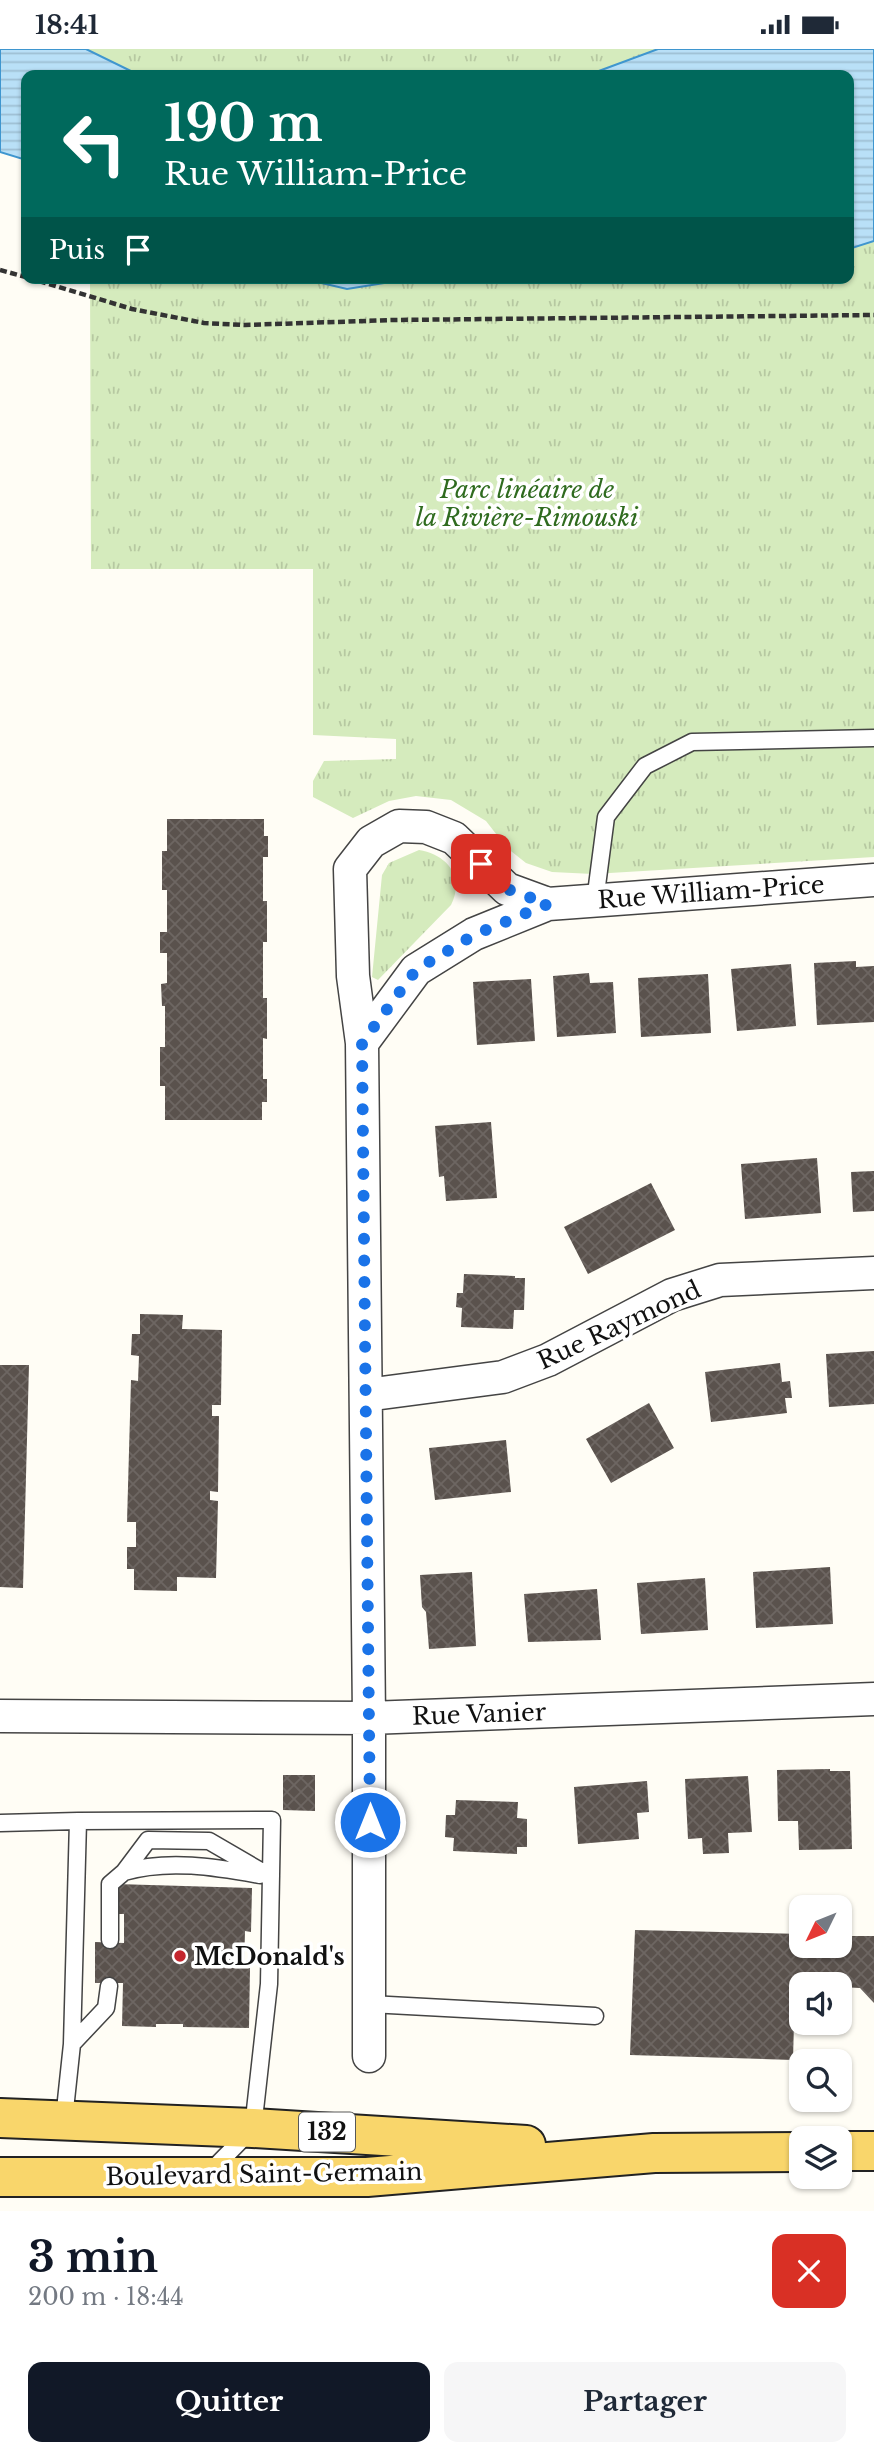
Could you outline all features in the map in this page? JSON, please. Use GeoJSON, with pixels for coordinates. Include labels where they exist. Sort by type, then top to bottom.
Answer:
{"type":"FeatureCollection","features":[{"type":"Feature","properties":{"kind":"main road","name":"Boulevard Saint-Germain"},"geometry":{"type":"LineString","coordinates":[[0,2118],[253,2128],[653,2153],[789,2152]]}},
{"type":"Feature","properties":{"kind":"main road"},"geometry":{"type":"LineString","coordinates":[[852,2151],[874,2151]]}},
{"type":"Feature","properties":{"kind":"main road","name":"Boulevard Saint-Germain"},"geometry":{"type":"LineString","coordinates":[[0,2177],[367,2177],[653,2153]]}},
{"type":"Feature","properties":{"kind":"street","name":"Rue William-Price"},"geometry":{"type":"LineString","coordinates":[[369,2056],[369,1718],[362,1043],[353,976],[350,869],[371,842],[399,826],[426,827],[454,838],[507,889],[548,904]]}},
{"type":"Feature","properties":{"kind":"street","name":"Rue William-Price"},"geometry":{"type":"LineString","coordinates":[[362,1043],[416,970],[474,935],[548,904],[874,880]]}},
{"type":"Feature","properties":{"kind":"street","name":"Rue Raymond"},"geometry":{"type":"LineString","coordinates":[[366,1395],[503,1377],[548,1360],[672,1295],[720,1280],[874,1273]]}},
{"type":"Feature","properties":{"kind":"street","name":"Rue Vanier"},"geometry":{"type":"LineString","coordinates":[[0,1716],[369,1718],[874,1699]]}},
{"type":"Feature","properties":{"kind":"lane"},"geometry":{"type":"LineString","coordinates":[[595,901],[606,817],[645,766],[692,742],[874,738]]}},
{"type":"Feature","properties":{"kind":"lane"},"geometry":{"type":"LineString","coordinates":[[0,1823],[272,1820],[269,1984],[253,2128],[206,2176]]}},
{"type":"Feature","properties":{"kind":"lane"},"geometry":{"type":"LineString","coordinates":[[64,2119],[72,2044],[78,1821]]}},
{"type":"Feature","properties":{"kind":"lane"},"geometry":{"type":"LineString","coordinates":[[110,1940],[110,1884],[124,1872],[148,1840],[209,1840],[271,1877]]}},
{"type":"Feature","properties":{"kind":"lane"},"geometry":{"type":"LineString","coordinates":[[124,1872],[144,1866],[208,1866],[271,1877]]}},
{"type":"Feature","properties":{"kind":"lane"},"geometry":{"type":"LineString","coordinates":[[72,2044],[106,2008],[109,1986]]}},
{"type":"Feature","properties":{"kind":"lane"},"geometry":{"type":"LineString","coordinates":[[370,2004],[596,2016]]}},
{"type":"Feature","properties":{"kind":"path"},"geometry":{"type":"LineString","coordinates":[[0,270],[21,276]]}},
{"type":"Feature","properties":{"kind":"path"},"geometry":{"type":"LineString","coordinates":[[48,284],[132,309],[204,323],[245,325],[394,320],[874,315]]}},
{"type":"Feature","properties":{"kind":"green space"},"geometry":{"type":"Polygon","coordinates":[[[86,49],[658,49],[601,70],[129,70],[86,49]]]}},
{"type":"Feature","properties":{"kind":"green space","name":"Parc linéaire de la Rivière-Rimouski"},"geometry":{"type":"Polygon","coordinates":[[[874,241],[874,857],[593,874],[552,872],[526,863],[507,848],[486,821],[451,800],[416,796],[389,801],[353,818],[313,797],[313,781],[324,761],[396,759],[396,739],[313,735],[313,569],[91,569],[90,284],[326,284],[347,289],[378,284],[854,284],[854,247],[874,241]]]}},
{"type":"Feature","properties":{"kind":"green space"},"geometry":{"type":"Polygon","coordinates":[[[419,850],[446,862],[455,877],[455,895],[451,905],[378,980],[372,977],[382,875],[389,863],[419,850]]]}},
{"type":"Feature","properties":{"kind":"water"},"geometry":{"type":"Polygon","coordinates":[[[0,49],[86,49],[129,70],[21,70],[21,158],[0,152],[0,49]]]}},
{"type":"Feature","properties":{"kind":"water"},"geometry":{"type":"Polygon","coordinates":[[[658,49],[874,49],[874,241],[854,247],[854,70],[601,70],[658,49]]]}},
{"type":"Feature","properties":{"kind":"water"},"geometry":{"type":"Polygon","coordinates":[[[326,284],[378,284],[347,289],[326,284]]]}},
{"type":"Feature","properties":{"kind":"building"},"geometry":{"type":"Polygon","coordinates":[[[167,819],[264,819],[264,836],[268,836],[268,857],[263,857],[267,942],[263,942],[263,998],[267,998],[267,1039],[263,1038],[263,1079],[267,1079],[267,1102],[262,1102],[262,1120],[165,1120],[165,1086],[160,1086],[160,1047],[165,1047],[165,1006],[162,1006],[161,984],[167,983],[167,953],[160,953],[160,932],[167,932],[167,890],[162,890],[162,851],[167,851],[167,819]]]}},
{"type":"Feature","properties":{"kind":"building"},"geometry":{"type":"Polygon","coordinates":[[[856,961],[856,967],[874,966],[874,1022],[817,1025],[814,963],[856,961]]]}},
{"type":"Feature","properties":{"kind":"building"},"geometry":{"type":"Polygon","coordinates":[[[791,964],[796,1026],[737,1031],[731,969],[791,964]]]}},
{"type":"Feature","properties":{"kind":"building"},"geometry":{"type":"Polygon","coordinates":[[[589,973],[590,983],[613,982],[616,1033],[557,1037],[553,976],[589,973]]]}},
{"type":"Feature","properties":{"kind":"building"},"geometry":{"type":"Polygon","coordinates":[[[708,974],[711,1033],[641,1037],[638,978],[708,974]]]}},
{"type":"Feature","properties":{"kind":"building"},"geometry":{"type":"Polygon","coordinates":[[[531,979],[535,1041],[477,1045],[473,982],[531,979]]]}},
{"type":"Feature","properties":{"kind":"building"},"geometry":{"type":"Polygon","coordinates":[[[491,1122],[497,1198],[446,1201],[444,1176],[439,1177],[435,1126],[491,1122]]]}},
{"type":"Feature","properties":{"kind":"building"},"geometry":{"type":"Polygon","coordinates":[[[817,1158],[821,1213],[745,1219],[741,1164],[817,1158]]]}},
{"type":"Feature","properties":{"kind":"building"},"geometry":{"type":"Polygon","coordinates":[[[874,1171],[874,1211],[853,1212],[851,1172],[874,1171]]]}},
{"type":"Feature","properties":{"kind":"building"},"geometry":{"type":"Polygon","coordinates":[[[651,1183],[675,1230],[588,1274],[564,1227],[651,1183]]]}},
{"type":"Feature","properties":{"kind":"building"},"geometry":{"type":"Polygon","coordinates":[[[464,1274],[525,1278],[524,1310],[514,1310],[513,1329],[461,1327],[462,1308],[456,1307],[457,1293],[463,1293],[464,1274]]]}},
{"type":"Feature","properties":{"kind":"building"},"geometry":{"type":"Polygon","coordinates":[[[140,1314],[183,1315],[182,1329],[222,1330],[221,1405],[212,1405],[212,1416],[219,1416],[218,1492],[210,1491],[210,1500],[218,1501],[216,1578],[177,1577],[177,1591],[134,1590],[134,1569],[127,1569],[127,1547],[136,1547],[136,1522],[127,1522],[131,1380],[138,1381],[139,1356],[131,1355],[132,1334],[140,1334],[140,1314]]]}},
{"type":"Feature","properties":{"kind":"building"},"geometry":{"type":"Polygon","coordinates":[[[874,1351],[874,1404],[829,1407],[826,1354],[874,1351]]]}},
{"type":"Feature","properties":{"kind":"building"},"geometry":{"type":"Polygon","coordinates":[[[780,1363],[782,1382],[790,1381],[792,1398],[785,1398],[787,1413],[711,1422],[705,1372],[780,1363]]]}},
{"type":"Feature","properties":{"kind":"building"},"geometry":{"type":"Polygon","coordinates":[[[0,1365],[29,1365],[23,1588],[0,1587],[0,1365]]]}},
{"type":"Feature","properties":{"kind":"building"},"geometry":{"type":"Polygon","coordinates":[[[649,1403],[674,1448],[611,1483],[586,1439],[649,1403]]]}},
{"type":"Feature","properties":{"kind":"building"},"geometry":{"type":"Polygon","coordinates":[[[506,1440],[511,1492],[435,1500],[429,1448],[506,1440]]]}},
{"type":"Feature","properties":{"kind":"building"},"geometry":{"type":"Polygon","coordinates":[[[830,1567],[833,1624],[756,1628],[753,1572],[830,1567]]]}},
{"type":"Feature","properties":{"kind":"building"},"geometry":{"type":"Polygon","coordinates":[[[472,1572],[476,1646],[429,1649],[420,1575],[472,1572]]]}},
{"type":"Feature","properties":{"kind":"building"},"geometry":{"type":"Polygon","coordinates":[[[705,1578],[708,1630],[641,1634],[637,1583],[705,1578]]]}},
{"type":"Feature","properties":{"kind":"building"},"geometry":{"type":"Polygon","coordinates":[[[597,1589],[601,1640],[528,1642],[524,1594],[597,1589]]]}},
{"type":"Feature","properties":{"kind":"building"},"geometry":{"type":"Polygon","coordinates":[[[777,1770],[850,1771],[852,1849],[799,1850],[798,1821],[778,1821],[777,1770]]]}},
{"type":"Feature","properties":{"kind":"building"},"geometry":{"type":"Polygon","coordinates":[[[283,1775],[315,1775],[315,1811],[283,1810],[283,1775]]]}},
{"type":"Feature","properties":{"kind":"building"},"geometry":{"type":"Polygon","coordinates":[[[748,1776],[752,1832],[728,1833],[729,1853],[703,1854],[702,1838],[688,1839],[685,1779],[748,1776]]]}},
{"type":"Feature","properties":{"kind":"building"},"geometry":{"type":"Polygon","coordinates":[[[647,1781],[649,1812],[637,1813],[639,1839],[578,1844],[574,1787],[647,1781]]]}},
{"type":"Feature","properties":{"kind":"building"},"geometry":{"type":"Polygon","coordinates":[[[456,1800],[518,1802],[517,1818],[527,1819],[527,1847],[517,1847],[517,1854],[453,1851],[454,1838],[445,1837],[446,1815],[455,1815],[456,1800]]]}},
{"type":"Feature","properties":{"kind":"building"},"geometry":{"type":"Polygon","coordinates":[[[116,1884],[252,1888],[251,1932],[245,1931],[244,1968],[250,1968],[249,2028],[183,2027],[183,2024],[156,2024],[156,2027],[122,2026],[123,1983],[95,1983],[95,1942],[124,1943],[124,1914],[116,1914],[116,1884]]]}},
{"type":"Feature","properties":{"kind":"building"},"geometry":{"type":"Polygon","coordinates":[[[635,1930],[789,1934],[789,1958],[852,1958],[852,1936],[874,1936],[874,2003],[860,1988],[852,1988],[852,1972],[789,1972],[789,2035],[794,2035],[793,2049],[789,2049],[789,2060],[630,2055],[635,1930]]]}},
{"type":"Feature","properties":{"kind":"place","name":"McDonald's"},"geometry":{"type":"Point","coordinates":[180,1956]}},
{"type":"Feature","properties":{"kind":"route"},"geometry":{"type":"LineString","coordinates":[[370,1822],[362,1043],[416,970],[474,935],[548,904],[507,889],[481,864]]}}]}
